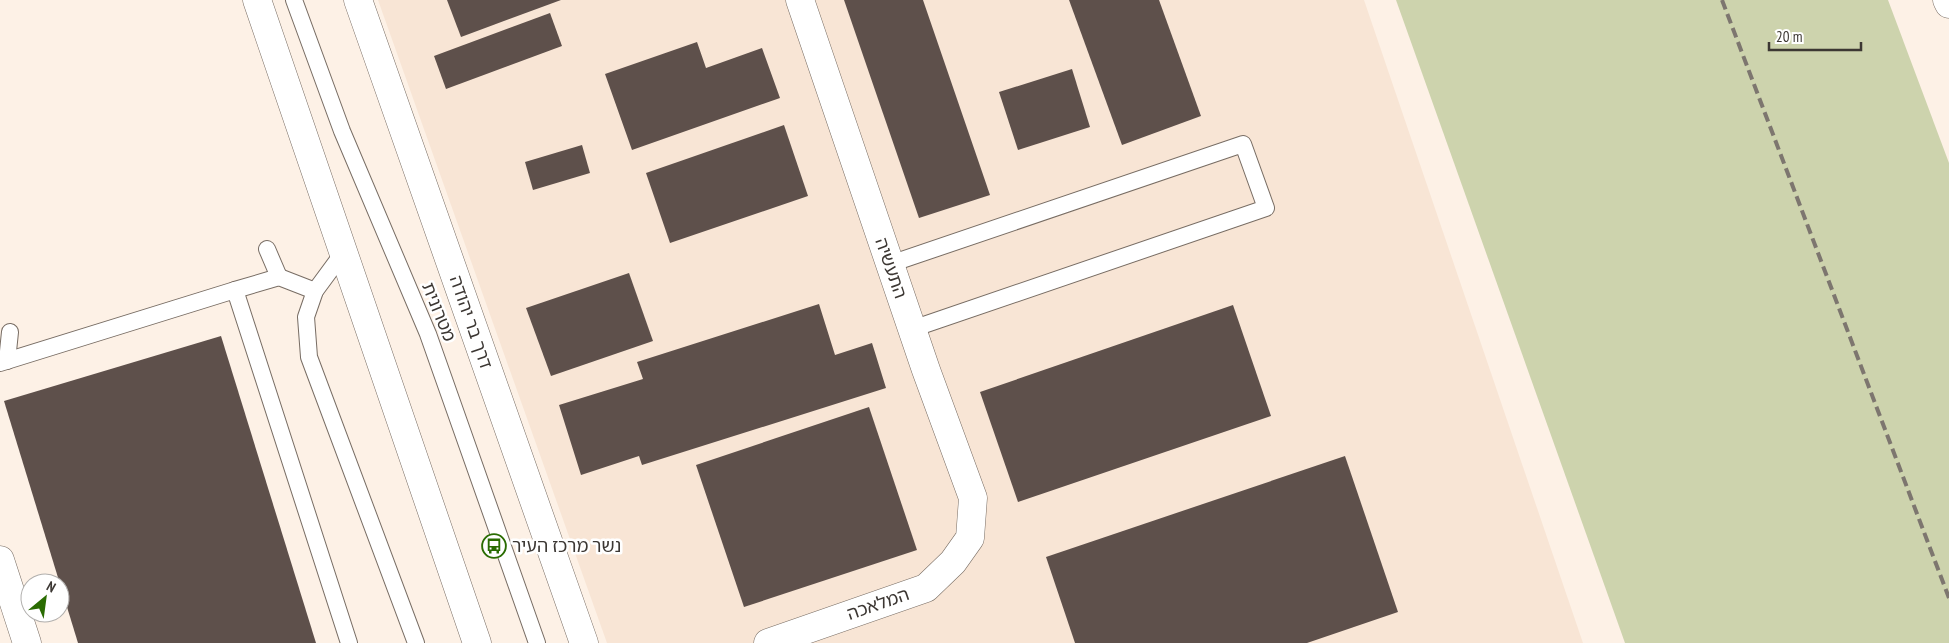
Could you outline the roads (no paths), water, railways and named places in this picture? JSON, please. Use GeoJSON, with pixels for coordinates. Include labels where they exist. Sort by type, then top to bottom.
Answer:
{"type":"FeatureCollection","features":[{"type":"Feature","properties":{"kind":"main road"},"geometry":{"type":"LineString","coordinates":[[257,0],[477,643]]}},
{"type":"Feature","properties":{"kind":"main road","name":"דרך בר יהודה"},"geometry":{"type":"LineString","coordinates":[[358,0],[584,643]]}},
{"type":"Feature","properties":{"kind":"main road","name":"התעשיה"},"geometry":{"type":"LineString","coordinates":[[800,0],[912,330],[973,498],[970,538]]}},
{"type":"Feature","properties":{"kind":"main road"},"geometry":{"type":"LineString","coordinates":[[1948,0],[1949,4]]}},
{"type":"Feature","properties":{"kind":"main road","name":"המלאכה"},"geometry":{"type":"LineString","coordinates":[[768,643],[926,588],[952,562],[970,538]]}},
{"type":"Feature","properties":{"kind":"main road"},"geometry":{"type":"LineString","coordinates":[[0,560],[27,643]]}},
{"type":"Feature","properties":{"kind":"lane","name":"מטרונית"},"geometry":{"type":"LineString","coordinates":[[294,0],[342,131],[428,334],[537,643]]}},
{"type":"Feature","properties":{"kind":"lane"},"geometry":{"type":"LineString","coordinates":[[890,264],[1244,144],[1266,208],[912,330]]}},
{"type":"Feature","properties":{"kind":"lane"},"geometry":{"type":"LineString","coordinates":[[267,249],[279,277]]}},
{"type":"Feature","properties":{"kind":"lane"},"geometry":{"type":"LineString","coordinates":[[343,253],[315,291],[306,317],[309,357],[416,643]]}},
{"type":"Feature","properties":{"kind":"lane"},"geometry":{"type":"LineString","coordinates":[[3,362],[279,277],[315,291]]}},
{"type":"Feature","properties":{"kind":"lane"},"geometry":{"type":"LineString","coordinates":[[235,290],[349,643]]}},
{"type":"Feature","properties":{"kind":"lane"},"geometry":{"type":"LineString","coordinates":[[3,362],[10,332]]}},
{"type":"Feature","properties":{"kind":"railway"},"geometry":{"type":"LineString","coordinates":[[1722,0],[1949,598]]}},
{"type":"Feature","properties":{"kind":"place","name":"נשר מרכז העיר"},"geometry":{"type":"Point","coordinates":[494,546]}}]}
